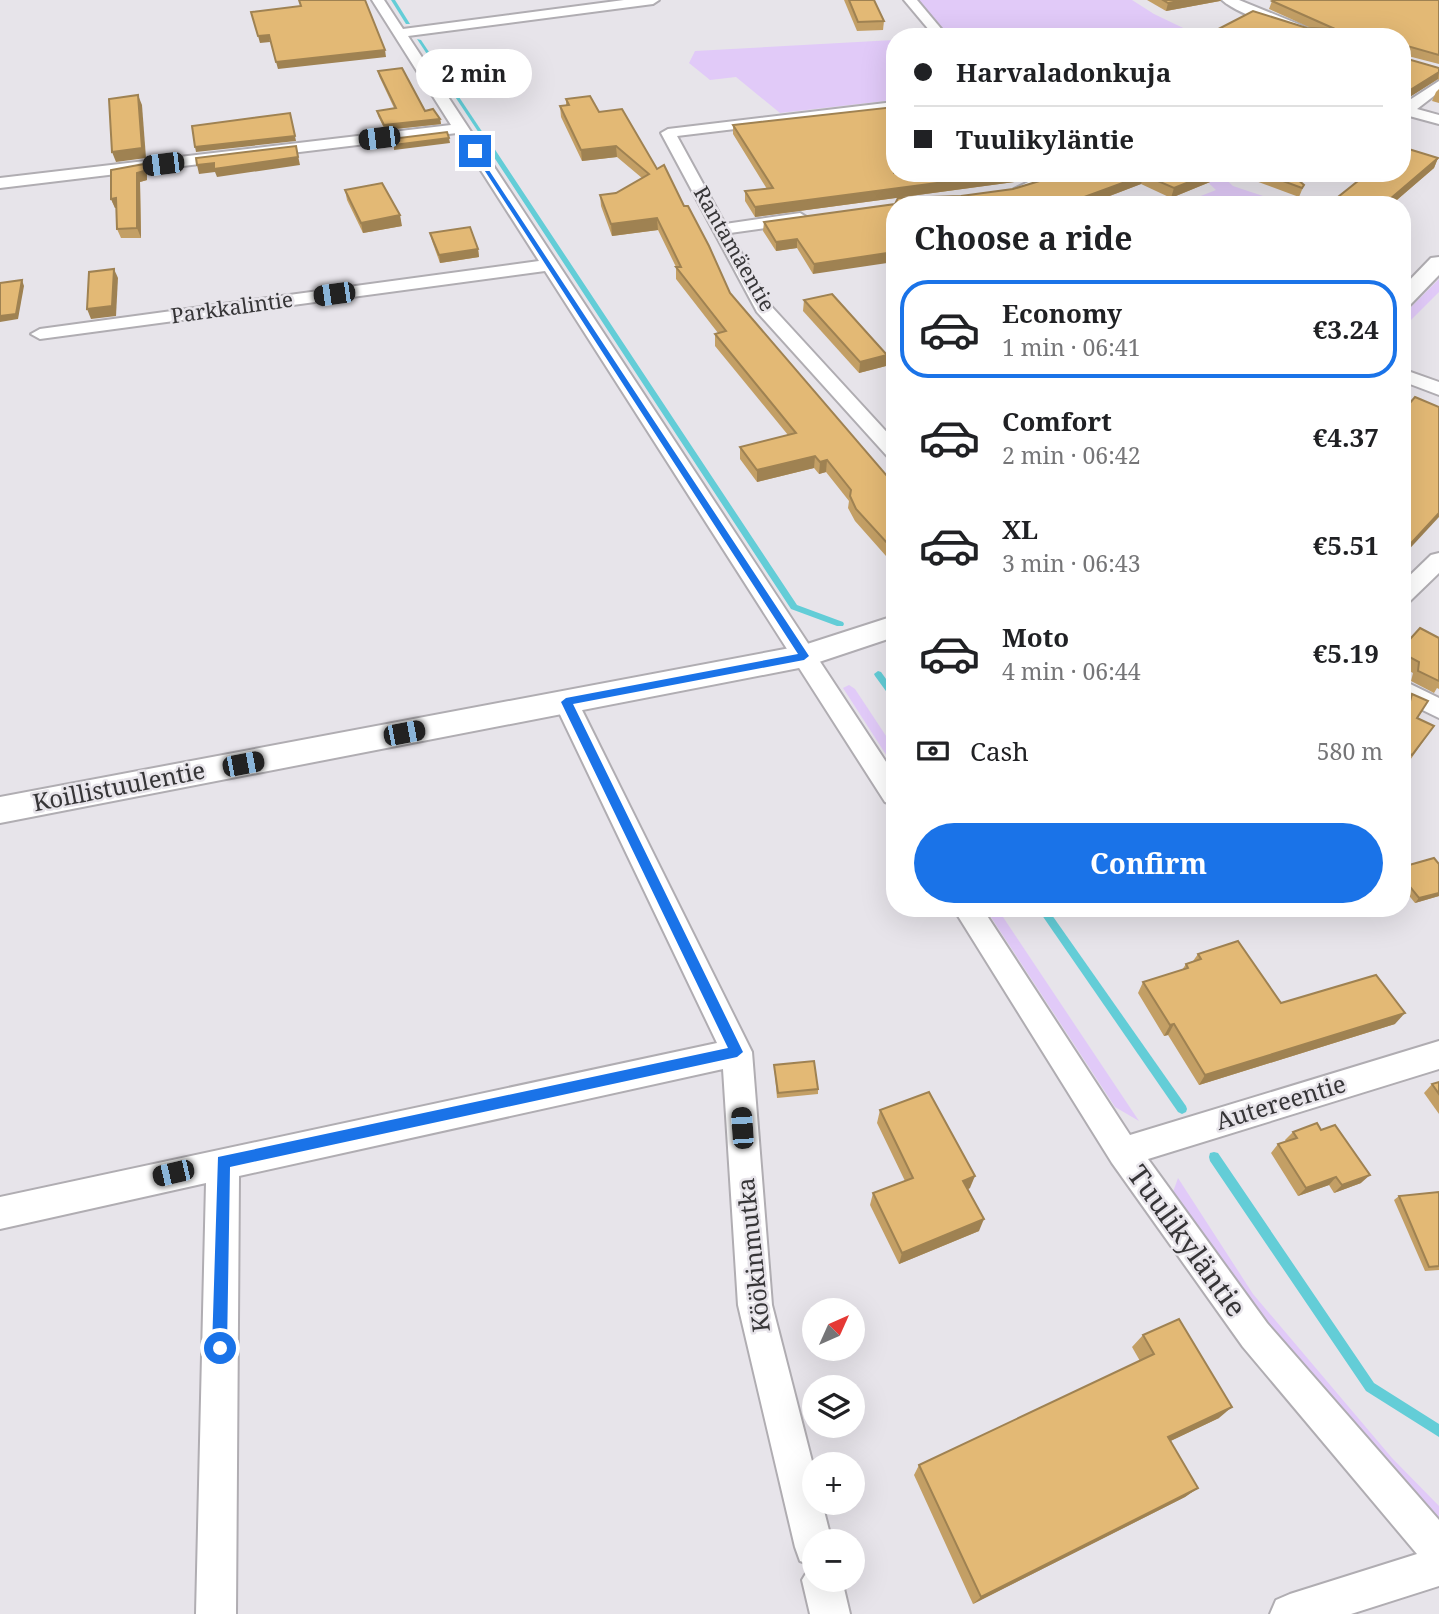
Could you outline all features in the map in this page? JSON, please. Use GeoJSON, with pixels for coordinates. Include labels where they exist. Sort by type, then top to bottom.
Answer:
{"type":"FeatureCollection","features":[{"type":"Feature","properties":{"kind":"street"},"geometry":{"type":"LineString","coordinates":[[378,0],[886,783]]}},
{"type":"Feature","properties":{"kind":"street"},"geometry":{"type":"LineString","coordinates":[[400,33],[653,0]]}},
{"type":"Feature","properties":{"kind":"street"},"geometry":{"type":"LineString","coordinates":[[911,0],[934,28]]}},
{"type":"Feature","properties":{"kind":"street"},"geometry":{"type":"LineString","coordinates":[[1228,0],[1296,28]]}},
{"type":"Feature","properties":{"kind":"street"},"geometry":{"type":"LineString","coordinates":[[1411,104],[1439,85]]}},
{"type":"Feature","properties":{"kind":"street","name":"Rantamäentie"},"geometry":{"type":"LineString","coordinates":[[886,107],[668,133],[763,308],[886,443]]}},
{"type":"Feature","properties":{"kind":"street"},"geometry":{"type":"LineString","coordinates":[[1411,111],[1439,120]]}},
{"type":"Feature","properties":{"kind":"street"},"geometry":{"type":"LineString","coordinates":[[0,183],[461,128]]}},
{"type":"Feature","properties":{"kind":"street"},"geometry":{"type":"LineString","coordinates":[[999,192],[1027,188],[1041,182]]}},
{"type":"Feature","properties":{"kind":"street"},"geometry":{"type":"LineString","coordinates":[[722,229],[816,216]]}},
{"type":"Feature","properties":{"kind":"street"},"geometry":{"type":"LineString","coordinates":[[1411,291],[1439,263]]}},
{"type":"Feature","properties":{"kind":"street","name":"Parkkalintie"},"geometry":{"type":"LineString","coordinates":[[40,334],[548,265]]}},
{"type":"Feature","properties":{"kind":"street"},"geometry":{"type":"LineString","coordinates":[[1411,379],[1439,390]]}},
{"type":"Feature","properties":{"kind":"street"},"geometry":{"type":"LineString","coordinates":[[1411,587],[1439,560]]}},
{"type":"Feature","properties":{"kind":"street","name":"Koillistuulentie"},"geometry":{"type":"LineString","coordinates":[[0,810],[804,656],[886,629]]}},
{"type":"Feature","properties":{"kind":"street"},"geometry":{"type":"LineString","coordinates":[[1411,694],[1439,709]]}},
{"type":"Feature","properties":{"kind":"street","name":"Köökinmutka"},"geometry":{"type":"LineString","coordinates":[[566,702],[737,1052],[755,1305],[810,1529]]}},
{"type":"Feature","properties":{"kind":"street","name":"Tuulikyläntie"},"geometry":{"type":"LineString","coordinates":[[973,917],[1123,1152],[1255,1335],[1439,1550]]}},
{"type":"Feature","properties":{"kind":"street"},"geometry":{"type":"LineString","coordinates":[[0,1213],[223,1162],[737,1052]]}},
{"type":"Feature","properties":{"kind":"street","name":"Autereentie"},"geometry":{"type":"LineString","coordinates":[[1123,1152],[1439,1055]]}},
{"type":"Feature","properties":{"kind":"street"},"geometry":{"type":"LineString","coordinates":[[216,1614],[223,1162]]}},
{"type":"Feature","properties":{"kind":"street"},"geometry":{"type":"LineString","coordinates":[[1290,1614],[1439,1566]]}},
{"type":"Feature","properties":{"kind":"street"},"geometry":{"type":"LineString","coordinates":[[825,1592],[830,1614]]}},
{"type":"Feature","properties":{"kind":"shaded area"},"geometry":{"type":"Polygon","coordinates":[[[915,0],[1132,0],[1183,28],[939,28],[915,0]]]}},
{"type":"Feature","properties":{"kind":"shaded area"},"geometry":{"type":"Polygon","coordinates":[[[886,40],[886,101],[780,113],[736,77],[710,80],[689,63],[695,51],[886,40]]]}},
{"type":"Feature","properties":{"kind":"shaded area"},"geometry":{"type":"Polygon","coordinates":[[[1208,182],[1229,182],[1263,196],[1201,196],[1216,190],[1208,182]]]}},
{"type":"Feature","properties":{"kind":"shaded area"},"geometry":{"type":"Polygon","coordinates":[[[1439,279],[1439,292],[1411,320],[1411,307],[1439,279]]]}},
{"type":"Feature","properties":{"kind":"shaded area"},"geometry":{"type":"Polygon","coordinates":[[[849,685],[855,689],[886,736],[886,755],[843,688],[849,685]]]}},
{"type":"Feature","properties":{"kind":"shaded area"},"geometry":{"type":"Polygon","coordinates":[[[991,917],[1003,917],[1139,1121],[1115,1107],[991,917]]]}},
{"type":"Feature","properties":{"kind":"shaded area"},"geometry":{"type":"Polygon","coordinates":[[[1178,1178],[1253,1294],[1392,1458],[1439,1506],[1439,1528],[1239,1296],[1172,1195],[1178,1178]]]}},
{"type":"Feature","properties":{"kind":"building"},"geometry":{"type":"Polygon","coordinates":[[[299,0],[365,0],[385,50],[276,62],[269,35],[258,36],[251,12],[301,6],[299,0]]]}},
{"type":"Feature","properties":{"kind":"building"},"geometry":{"type":"Polygon","coordinates":[[[849,0],[874,0],[884,21],[858,22],[849,0]]]}},
{"type":"Feature","properties":{"kind":"building"},"geometry":{"type":"Polygon","coordinates":[[[1163,0],[1184,0],[1168,3],[1163,0]]]}},
{"type":"Feature","properties":{"kind":"building"},"geometry":{"type":"Polygon","coordinates":[[[1439,0],[1439,55],[1411,47],[1411,28],[1333,28],[1272,1],[1439,0]]]}},
{"type":"Feature","properties":{"kind":"building"},"geometry":{"type":"Polygon","coordinates":[[[1253,11],[1307,28],[1220,28],[1253,11]]]}},
{"type":"Feature","properties":{"kind":"building"},"geometry":{"type":"Polygon","coordinates":[[[1411,60],[1439,68],[1439,72],[1411,90],[1411,60]]]}},
{"type":"Feature","properties":{"kind":"building"},"geometry":{"type":"Polygon","coordinates":[[[402,68],[425,111],[433,109],[440,119],[384,125],[377,111],[396,108],[378,71],[402,68]]]}},
{"type":"Feature","properties":{"kind":"building"},"geometry":{"type":"Polygon","coordinates":[[[138,95],[142,148],[112,152],[109,99],[138,95]]]}},
{"type":"Feature","properties":{"kind":"building"},"geometry":{"type":"Polygon","coordinates":[[[590,96],[599,112],[622,109],[657,169],[664,165],[684,206],[688,206],[709,246],[730,293],[886,475],[886,542],[856,509],[850,496],[851,490],[827,460],[820,462],[815,456],[757,470],[740,447],[796,433],[715,334],[726,331],[676,267],[681,267],[657,218],[611,224],[600,195],[616,193],[649,174],[616,146],[581,150],[560,106],[569,105],[566,99],[590,96]]]}},
{"type":"Feature","properties":{"kind":"building"},"geometry":{"type":"Polygon","coordinates":[[[886,108],[886,182],[945,182],[755,207],[745,191],[773,188],[733,125],[886,108]]]}},
{"type":"Feature","properties":{"kind":"building"},"geometry":{"type":"Polygon","coordinates":[[[290,113],[295,136],[195,147],[192,126],[290,113]]]}},
{"type":"Feature","properties":{"kind":"building"},"geometry":{"type":"Polygon","coordinates":[[[447,132],[449,138],[394,145],[391,139],[447,132]]]}},
{"type":"Feature","properties":{"kind":"building"},"geometry":{"type":"Polygon","coordinates":[[[296,146],[298,157],[214,169],[214,163],[197,165],[196,158],[296,146]]]}},
{"type":"Feature","properties":{"kind":"building"},"geometry":{"type":"Polygon","coordinates":[[[1411,150],[1438,158],[1411,181],[1411,150]]]}},
{"type":"Feature","properties":{"kind":"building"},"geometry":{"type":"Polygon","coordinates":[[[144,164],[144,171],[137,173],[137,228],[117,229],[116,198],[111,199],[111,170],[144,164]]]}},
{"type":"Feature","properties":{"kind":"building"},"geometry":{"type":"Polygon","coordinates":[[[1036,182],[1125,182],[1087,196],[961,196],[1013,189],[1036,182]]]}},
{"type":"Feature","properties":{"kind":"building"},"geometry":{"type":"Polygon","coordinates":[[[1160,182],[1189,182],[1174,188],[1160,182]]]}},
{"type":"Feature","properties":{"kind":"building"},"geometry":{"type":"Polygon","coordinates":[[[1286,182],[1300,182],[1304,185],[1302,188],[1286,182]]]}},
{"type":"Feature","properties":{"kind":"building"},"geometry":{"type":"Polygon","coordinates":[[[1357,182],[1410,182],[1394,196],[1339,196],[1357,182]]]}},
{"type":"Feature","properties":{"kind":"building"},"geometry":{"type":"Polygon","coordinates":[[[382,183],[400,215],[361,223],[345,190],[382,183]]]}},
{"type":"Feature","properties":{"kind":"building"},"geometry":{"type":"Polygon","coordinates":[[[886,205],[886,253],[814,264],[797,239],[776,242],[764,222],[886,205]]]}},
{"type":"Feature","properties":{"kind":"building"},"geometry":{"type":"Polygon","coordinates":[[[470,227],[478,249],[439,255],[430,233],[470,227]]]}},
{"type":"Feature","properties":{"kind":"building"},"geometry":{"type":"Polygon","coordinates":[[[114,269],[112,306],[87,309],[89,272],[114,269]]]}},
{"type":"Feature","properties":{"kind":"building"},"geometry":{"type":"Polygon","coordinates":[[[22,280],[16,314],[0,316],[0,283],[22,280]]]}},
{"type":"Feature","properties":{"kind":"building"},"geometry":{"type":"Polygon","coordinates":[[[832,294],[886,355],[860,362],[804,300],[832,294]]]}},
{"type":"Feature","properties":{"kind":"building"},"geometry":{"type":"Polygon","coordinates":[[[1415,397],[1439,407],[1439,513],[1411,543],[1411,402],[1415,397]]]}},
{"type":"Feature","properties":{"kind":"building"},"geometry":{"type":"Polygon","coordinates":[[[1420,628],[1439,638],[1439,681],[1418,671],[1419,662],[1411,658],[1411,638],[1420,628]]]}},
{"type":"Feature","properties":{"kind":"building"},"geometry":{"type":"Polygon","coordinates":[[[1412,694],[1428,701],[1417,718],[1434,726],[1412,755],[1411,754],[1412,694]]]}},
{"type":"Feature","properties":{"kind":"building"},"geometry":{"type":"Polygon","coordinates":[[[1434,858],[1439,864],[1439,893],[1419,898],[1411,888],[1411,864],[1434,858]]]}},
{"type":"Feature","properties":{"kind":"building"},"geometry":{"type":"Polygon","coordinates":[[[1238,941],[1281,1003],[1376,975],[1405,1013],[1205,1075],[1174,1024],[1170,1025],[1143,982],[1188,968],[1186,964],[1201,959],[1198,954],[1238,941]]]}},
{"type":"Feature","properties":{"kind":"building"},"geometry":{"type":"Polygon","coordinates":[[[814,1061],[818,1089],[778,1093],[774,1065],[814,1061]]]}},
{"type":"Feature","properties":{"kind":"building"},"geometry":{"type":"Polygon","coordinates":[[[1439,1082],[1439,1094],[1432,1084],[1439,1082]]]}},
{"type":"Feature","properties":{"kind":"building"},"geometry":{"type":"Polygon","coordinates":[[[929,1092],[975,1176],[963,1181],[984,1219],[902,1253],[873,1193],[913,1178],[880,1110],[929,1092]]]}},
{"type":"Feature","properties":{"kind":"building"},"geometry":{"type":"Polygon","coordinates":[[[1317,1123],[1321,1130],[1335,1125],[1370,1175],[1342,1185],[1336,1177],[1306,1188],[1278,1144],[1297,1138],[1293,1132],[1317,1123]]]}},
{"type":"Feature","properties":{"kind":"building"},"geometry":{"type":"Polygon","coordinates":[[[1439,1192],[1439,1266],[1429,1267],[1399,1196],[1439,1192]]]}},
{"type":"Feature","properties":{"kind":"building"},"geometry":{"type":"Polygon","coordinates":[[[1179,1319],[1232,1407],[1168,1437],[1198,1488],[981,1597],[919,1465],[1154,1354],[1143,1335],[1179,1319]]]}},
{"type":"Feature","properties":{"kind":"waterway"},"geometry":{"type":"LineString","coordinates":[[393,0],[408,23]]}},
{"type":"Feature","properties":{"kind":"waterway"},"geometry":{"type":"LineString","coordinates":[[419,40],[481,133]]}},
{"type":"Feature","properties":{"kind":"waterway"},"geometry":{"type":"LineString","coordinates":[[487,142],[794,607],[840,624]]}},
{"type":"Feature","properties":{"kind":"waterway"},"geometry":{"type":"LineString","coordinates":[[878,674],[886,685]]}},
{"type":"Feature","properties":{"kind":"waterway"},"geometry":{"type":"LineString","coordinates":[[1048,917],[1182,1109]]}},
{"type":"Feature","properties":{"kind":"waterway"},"geometry":{"type":"LineString","coordinates":[[1214,1157],[1370,1387],[1439,1431]]}},
{"type":"Feature","properties":{"kind":"route"},"geometry":{"type":"LineString","coordinates":[[220,1348],[223,1162],[737,1052],[566,702],[804,656],[475,151]]}}]}
